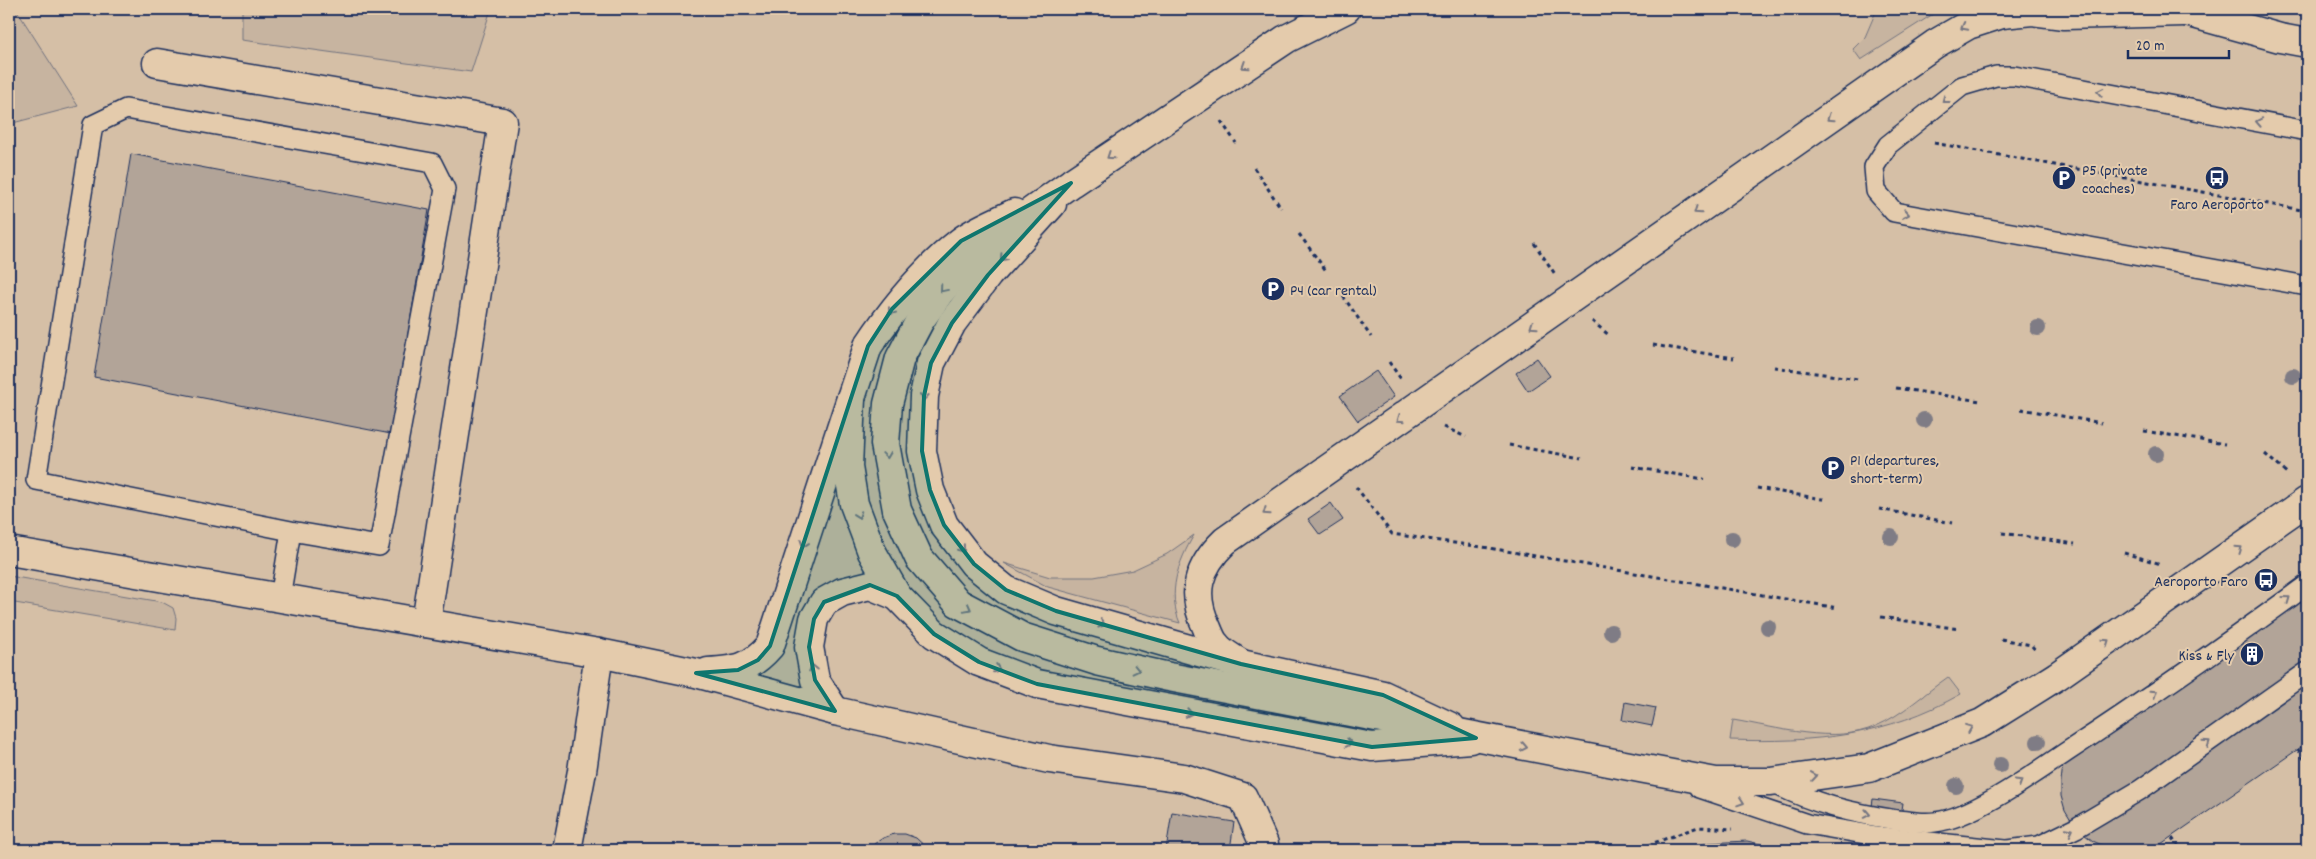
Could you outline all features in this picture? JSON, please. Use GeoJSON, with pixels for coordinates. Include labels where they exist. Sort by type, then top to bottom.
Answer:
{"type":"FeatureCollection","features":[{"type":"Feature","properties":{"kind":"street"},"geometry":{"type":"LineString","coordinates":[[1286,39],[1314,9]]}},
{"type":"Feature","properties":{"kind":"street"},"geometry":{"type":"LineString","coordinates":[[1346,9],[1286,39],[1071,183],[975,252],[940,292],[924,314],[900,358],[888,404],[885,444],[897,510],[919,558],[958,602],[1022,637],[1097,661],[1169,677],[1476,738],[1716,782],[1771,782],[1870,768],[1982,723],[2056,676],[2307,502]]}},
{"type":"Feature","properties":{"kind":"street"},"geometry":{"type":"LineString","coordinates":[[1240,664],[1215,645],[1198,608],[1198,590],[1202,571],[1213,553],[1225,541],[1935,44],[1968,25],[2002,14],[2032,11],[2064,15],[2180,10],[2280,38],[2307,43]]}},
{"type":"Feature","properties":{"kind":"street"},"geometry":{"type":"LineString","coordinates":[[157,63],[503,122],[426,623]]}},
{"type":"Feature","properties":{"kind":"street"},"geometry":{"type":"LineString","coordinates":[[1071,183],[988,275],[952,323],[930,363],[924,396],[922,451],[930,490],[944,525],[974,564],[1006,590],[1056,611],[1240,664],[1383,695],[1476,738]]}},
{"type":"Feature","properties":{"kind":"street"},"geometry":{"type":"LineString","coordinates":[[696,673],[738,670],[758,660],[770,646],[868,346],[892,309],[923,276],[961,241],[1071,183]]}},
{"type":"Feature","properties":{"kind":"street"},"geometry":{"type":"LineString","coordinates":[[851,398],[848,467],[854,504],[872,552],[897,596],[934,634],[979,662],[1037,684],[1372,748],[1476,738]]}},
{"type":"Feature","properties":{"kind":"street"},"geometry":{"type":"LineString","coordinates":[[9,551],[599,654],[696,673],[834,710],[1048,759],[1184,778],[1243,797],[1264,844],[1264,850]]}},
{"type":"Feature","properties":{"kind":"street"},"geometry":{"type":"LineString","coordinates":[[834,710],[815,680],[808,647],[814,619],[824,602],[842,592],[870,585],[897,596]]}},
{"type":"Feature","properties":{"kind":"street"},"geometry":{"type":"LineString","coordinates":[[567,850],[582,771],[599,654]]}},
{"type":"Feature","properties":{"kind":"lane"},"geometry":{"type":"LineString","coordinates":[[2280,38],[2307,56]]}},
{"type":"Feature","properties":{"kind":"lane"},"geometry":{"type":"LineString","coordinates":[[2307,131],[2014,76],[1996,76],[1962,86],[1888,145],[1874,167],[1876,191],[1894,212],[2307,286]]}},
{"type":"Feature","properties":{"kind":"lane"},"geometry":{"type":"LineString","coordinates":[[126,109],[432,163],[445,189],[379,546],[291,532],[36,480],[93,125],[126,109]]}},
{"type":"Feature","properties":{"kind":"lane"},"geometry":{"type":"LineString","coordinates":[[280,598],[291,532]]}},
{"type":"Feature","properties":{"kind":"lane"},"geometry":{"type":"LineString","coordinates":[[1771,782],[1798,796],[1826,806],[1922,823],[1948,819],[1984,804],[2097,732],[2307,585]]}},
{"type":"Feature","properties":{"kind":"lane"},"geometry":{"type":"LineString","coordinates":[[1645,769],[1807,824],[1882,837],[2006,850],[2039,846],[2076,828],[2140,790],[2307,672]]}},
{"type":"Feature","properties":{"kind":"path"},"geometry":{"type":"LineString","coordinates":[[1218,118],[1236,143]]}},
{"type":"Feature","properties":{"kind":"path"},"geometry":{"type":"LineString","coordinates":[[1898,136],[2307,211]]}},
{"type":"Feature","properties":{"kind":"path"},"geometry":{"type":"LineString","coordinates":[[1254,168],[1281,208]]}},
{"type":"Feature","properties":{"kind":"path"},"geometry":{"type":"LineString","coordinates":[[1299,234],[1327,272]]}},
{"type":"Feature","properties":{"kind":"path"},"geometry":{"type":"LineString","coordinates":[[1534,243],[1556,275]]}},
{"type":"Feature","properties":{"kind":"path"},"geometry":{"type":"LineString","coordinates":[[1343,296],[1371,337]]}},
{"type":"Feature","properties":{"kind":"path"},"geometry":{"type":"LineString","coordinates":[[1587,317],[1610,336]]}},
{"type":"Feature","properties":{"kind":"path"},"geometry":{"type":"LineString","coordinates":[[1653,345],[1734,358]]}},
{"type":"Feature","properties":{"kind":"path"},"geometry":{"type":"LineString","coordinates":[[1389,362],[1403,383]]}},
{"type":"Feature","properties":{"kind":"path"},"geometry":{"type":"LineString","coordinates":[[1774,367],[1858,379]]}},
{"type":"Feature","properties":{"kind":"path"},"geometry":{"type":"LineString","coordinates":[[1896,388],[1980,401]]}},
{"type":"Feature","properties":{"kind":"path"},"geometry":{"type":"LineString","coordinates":[[2021,409],[2102,423]]}},
{"type":"Feature","properties":{"kind":"path"},"geometry":{"type":"LineString","coordinates":[[1442,426],[1466,438]]}},
{"type":"Feature","properties":{"kind":"path"},"geometry":{"type":"LineString","coordinates":[[2144,431],[2225,444]]}},
{"type":"Feature","properties":{"kind":"path"},"geometry":{"type":"LineString","coordinates":[[1509,445],[1582,458]]}},
{"type":"Feature","properties":{"kind":"path"},"geometry":{"type":"LineString","coordinates":[[2265,454],[2290,476]]}},
{"type":"Feature","properties":{"kind":"path"},"geometry":{"type":"LineString","coordinates":[[1632,467],[1704,480]]}},
{"type":"Feature","properties":{"kind":"path"},"geometry":{"type":"LineString","coordinates":[[1351,481],[1392,534],[1489,548],[1838,608]]}},
{"type":"Feature","properties":{"kind":"path"},"geometry":{"type":"LineString","coordinates":[[1757,488],[1828,500]]}},
{"type":"Feature","properties":{"kind":"path"},"geometry":{"type":"LineString","coordinates":[[1879,509],[1952,522]]}},
{"type":"Feature","properties":{"kind":"path"},"geometry":{"type":"LineString","coordinates":[[2002,533],[2075,544]]}},
{"type":"Feature","properties":{"kind":"path"},"geometry":{"type":"LineString","coordinates":[[2124,553],[2162,564]]}},
{"type":"Feature","properties":{"kind":"path"},"geometry":{"type":"LineString","coordinates":[[1881,616],[1959,629]]}},
{"type":"Feature","properties":{"kind":"path"},"geometry":{"type":"LineString","coordinates":[[2001,640],[2031,645],[2038,652]]}},
{"type":"Feature","properties":{"kind":"path"},"geometry":{"type":"LineString","coordinates":[[2298,749],[2307,764]]}},
{"type":"Feature","properties":{"kind":"path"},"geometry":{"type":"LineString","coordinates":[[1641,850],[1651,844],[1698,828],[1737,829]]}},
{"type":"Feature","properties":{"kind":"path"},"geometry":{"type":"LineString","coordinates":[[2172,838],[2181,850]]}},
{"type":"Feature","properties":{"kind":"highlighted area"},"geometry":{"type":"Polygon","coordinates":[[[1071,183],[988,275],[952,323],[931,363],[924,396],[922,451],[930,490],[944,525],[974,564],[1006,590],[1056,611],[1241,664],[1383,695],[1476,738],[1372,747],[1037,684],[979,662],[934,634],[897,596],[870,585],[824,602],[814,619],[809,647],[815,680],[835,711],[696,673],[738,670],[758,660],[770,646],[868,346],[892,309],[961,241],[1071,183]]]}},
{"type":"Feature","properties":{"kind":"shaded area"},"geometry":{"type":"Polygon","coordinates":[[[9,9],[2307,9],[2307,850],[9,850],[9,9]]]}},
{"type":"Feature","properties":{"kind":"shaded area"},"geometry":{"type":"Polygon","coordinates":[[[9,9],[16,9],[78,106],[9,124],[9,9]]]}},
{"type":"Feature","properties":{"kind":"shaded area"},"geometry":{"type":"Polygon","coordinates":[[[242,9],[491,9],[471,72],[242,40],[242,9]]]}},
{"type":"Feature","properties":{"kind":"shaded area"},"geometry":{"type":"Polygon","coordinates":[[[1877,9],[1941,9],[1861,60],[1853,49],[1865,37],[1877,9]]]}},
{"type":"Feature","properties":{"kind":"shaded area"},"geometry":{"type":"Polygon","coordinates":[[[1194,535],[1183,556],[1174,589],[1176,612],[1180,623],[1048,587],[1004,563],[1050,577],[1094,577],[1133,570],[1167,554],[1194,535]]]}},
{"type":"Feature","properties":{"kind":"shaded area"},"geometry":{"type":"Polygon","coordinates":[[[9,576],[162,602],[173,608],[176,618],[175,630],[9,602],[9,576]]]}},
{"type":"Feature","properties":{"kind":"shaded area"},"geometry":{"type":"Polygon","coordinates":[[[1948,677],[1961,694],[1933,708],[1878,728],[1821,738],[1761,741],[1730,740],[1733,720],[1805,733],[1842,734],[1860,731],[1876,726],[1895,716],[1948,677]]]}},
{"type":"Feature","properties":{"kind":"building"},"geometry":{"type":"Polygon","coordinates":[[[131,154],[429,210],[391,434],[94,377],[131,154]]]}},
{"type":"Feature","properties":{"kind":"building"},"geometry":{"type":"Polygon","coordinates":[[[1537,358],[1550,376],[1528,391],[1516,373],[1537,358]]]}},
{"type":"Feature","properties":{"kind":"building"},"geometry":{"type":"Polygon","coordinates":[[[1376,371],[1394,397],[1358,421],[1340,396],[1376,371]]]}},
{"type":"Feature","properties":{"kind":"building"},"geometry":{"type":"Polygon","coordinates":[[[1331,503],[1343,520],[1320,535],[1308,519],[1331,503]]]}},
{"type":"Feature","properties":{"kind":"building","name":"Kiss & Fly"},"geometry":{"type":"Polygon","coordinates":[[[2307,578],[2307,743],[2161,844],[2141,850],[2112,850],[2093,841],[2076,828],[2065,810],[2061,796],[2063,764],[2307,578]]]}},
{"type":"Feature","properties":{"kind":"building"},"geometry":{"type":"Polygon","coordinates":[[[1625,702],[1656,708],[1652,726],[1622,720],[1625,702]]]}},
{"type":"Feature","properties":{"kind":"building"},"geometry":{"type":"Polygon","coordinates":[[[1873,799],[1903,803],[1896,849],[1867,845],[1873,799]]]}},
{"type":"Feature","properties":{"kind":"building"},"geometry":{"type":"Polygon","coordinates":[[[1172,812],[1234,822],[1230,850],[1166,850],[1172,812]]]}},
{"type":"Feature","properties":{"kind":"building"},"geometry":{"type":"Polygon","coordinates":[[[894,834],[905,834],[916,838],[929,850],[871,850],[874,844],[894,834]]]}},
{"type":"Feature","properties":{"kind":"building"},"geometry":{"type":"Polygon","coordinates":[[[1747,841],[1787,850],[1680,850],[1708,843],[1747,841]]]}},
{"type":"Feature","properties":{"kind":"place","name":"P5 (private coaches)"},"geometry":{"type":"Point","coordinates":[2064,178]}},
{"type":"Feature","properties":{"kind":"place","name":"Faro Aeroporto"},"geometry":{"type":"Point","coordinates":[2217,178]}},
{"type":"Feature","properties":{"kind":"place","name":"P4 (car rental)"},"geometry":{"type":"Point","coordinates":[1273,289]}},
{"type":"Feature","properties":{"kind":"place","name":"P1 (departures, short-term)"},"geometry":{"type":"Point","coordinates":[1833,468]}},
{"type":"Feature","properties":{"kind":"place","name":"Aeroporto Faro"},"geometry":{"type":"Point","coordinates":[2266,580]}},
{"type":"Feature","properties":{"kind":"place","name":"Kiss & Fly"},"geometry":{"type":"Point","coordinates":[2252,654]}}]}
